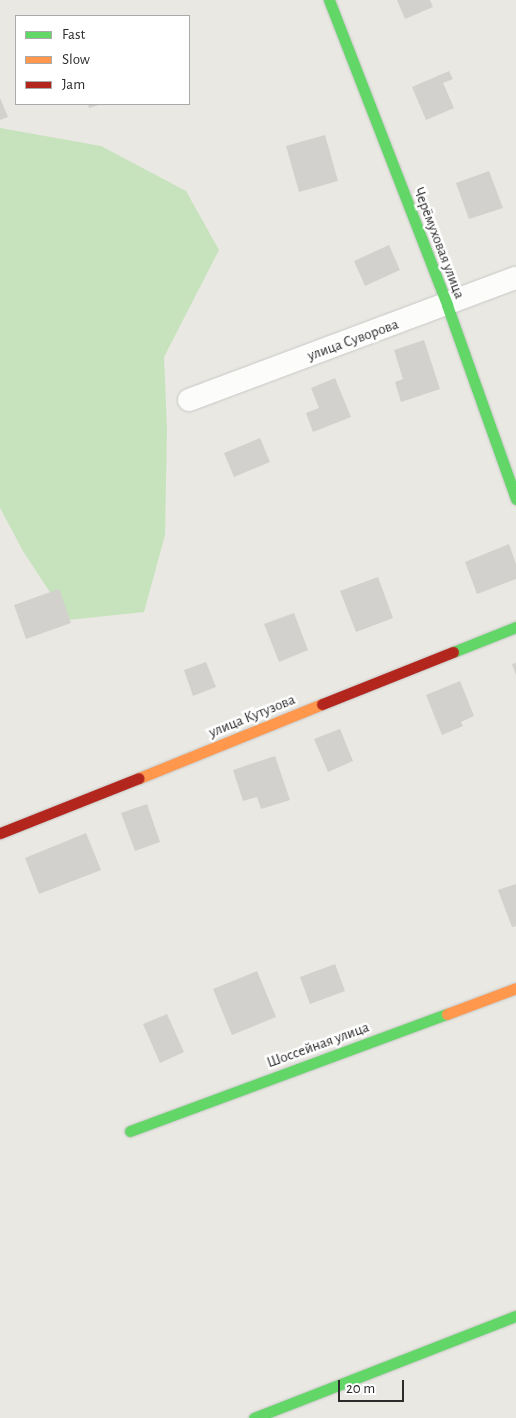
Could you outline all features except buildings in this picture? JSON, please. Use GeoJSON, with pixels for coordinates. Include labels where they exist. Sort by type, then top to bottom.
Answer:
{"type":"FeatureCollection","features":[{"type":"Feature","properties":{"kind":"street","name":"Черёмуховая улица"},"geometry":{"type":"LineString","coordinates":[[328,0],[447,305],[516,500]]}},
{"type":"Feature","properties":{"kind":"street","name":"улица Суворова"},"geometry":{"type":"LineString","coordinates":[[189,400],[516,278]]}},
{"type":"Feature","properties":{"kind":"street","name":"улица Кутузова"},"geometry":{"type":"LineString","coordinates":[[0,833],[516,627]]}},
{"type":"Feature","properties":{"kind":"street","name":"Шоссейная улица"},"geometry":{"type":"LineString","coordinates":[[130,1131],[516,988]]}},
{"type":"Feature","properties":{"kind":"street"},"geometry":{"type":"LineString","coordinates":[[254,1418],[516,1316]]}},
{"type":"Feature","properties":{"kind":"green space"},"geometry":{"type":"Polygon","coordinates":[[[0,128],[101,146],[186,191],[219,250],[164,357],[167,429],[165,535],[144,612],[68,620],[23,551],[0,508],[0,128]]]}},
{"type":"Feature","properties":{"kind":"traffic: fast"},"geometry":{"type":"LineString","coordinates":[[329,0],[447,305],[516,499]]}},
{"type":"Feature","properties":{"kind":"traffic: fast"},"geometry":{"type":"LineString","coordinates":[[453,652],[516,627]]}},
{"type":"Feature","properties":{"kind":"traffic: fast"},"geometry":{"type":"LineString","coordinates":[[130,1131],[447,1014]]}},
{"type":"Feature","properties":{"kind":"traffic: fast"},"geometry":{"type":"LineString","coordinates":[[254,1418],[516,1316]]}},
{"type":"Feature","properties":{"kind":"traffic: slow"},"geometry":{"type":"LineString","coordinates":[[139,778],[322,704]]}},
{"type":"Feature","properties":{"kind":"traffic: slow"},"geometry":{"type":"LineString","coordinates":[[447,1014],[516,988]]}},
{"type":"Feature","properties":{"kind":"traffic: jam"},"geometry":{"type":"LineString","coordinates":[[322,704],[453,652]]}},
{"type":"Feature","properties":{"kind":"traffic: jam"},"geometry":{"type":"LineString","coordinates":[[0,833],[139,778]]}}]}
